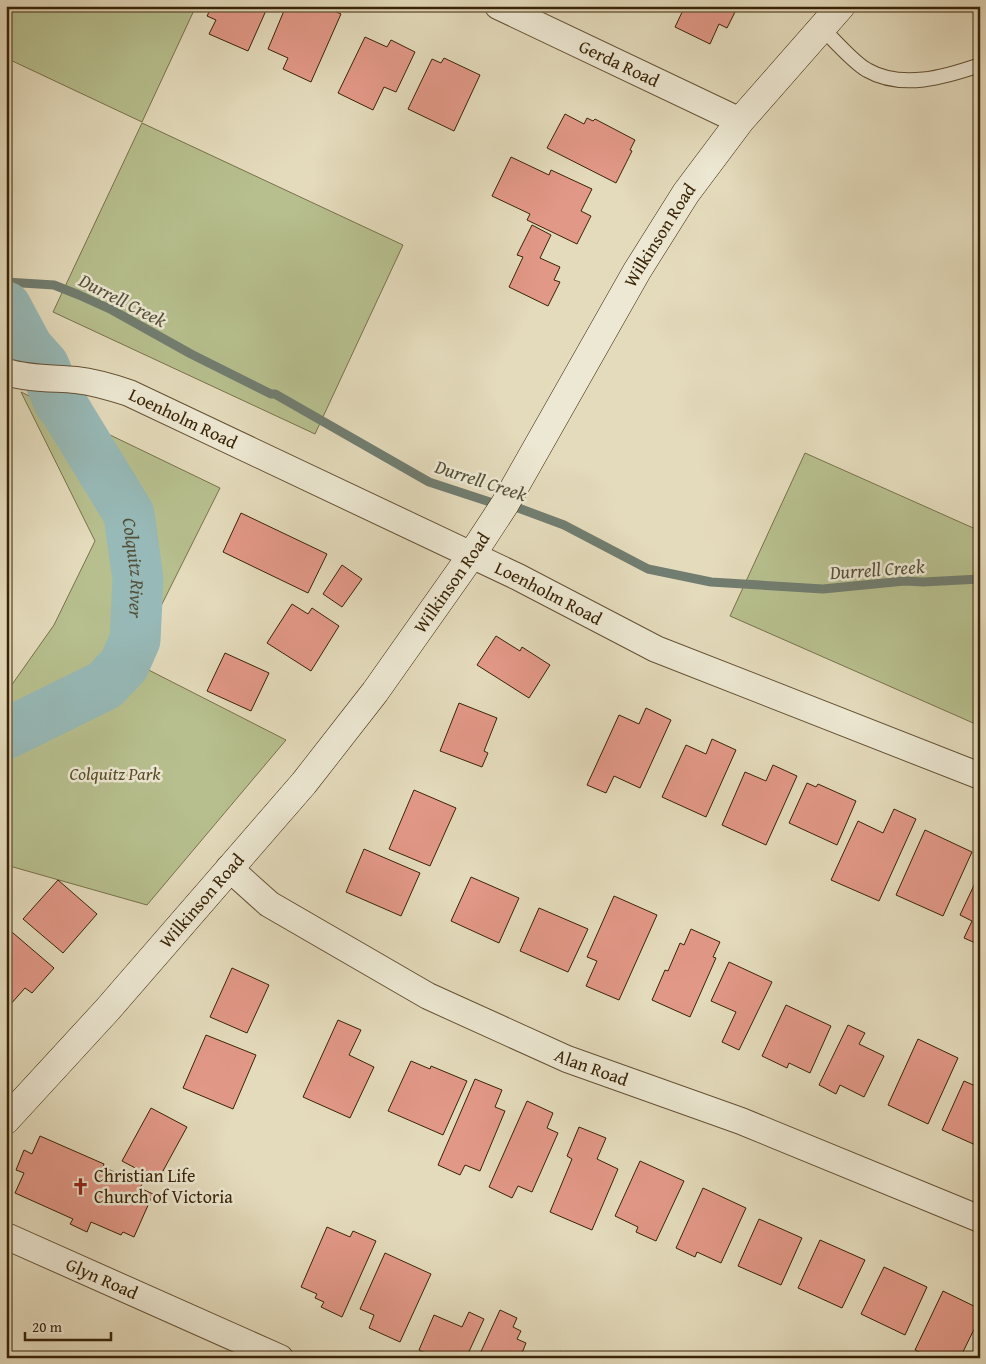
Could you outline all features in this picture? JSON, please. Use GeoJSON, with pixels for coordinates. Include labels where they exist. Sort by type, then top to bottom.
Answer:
{"type":"FeatureCollection","features":[{"type":"Feature","properties":{"kind":"main road","name":"Wilkinson Road"},"geometry":{"type":"LineString","coordinates":[[6,1120],[108,1009],[304,783],[375,692],[471,556],[505,504],[638,271],[686,193],[740,121],[841,6]]}},
{"type":"Feature","properties":{"kind":"street","name":"Gerda Road"},"geometry":{"type":"LineString","coordinates":[[498,6],[740,121]]}},
{"type":"Feature","properties":{"kind":"street","name":"Loenholm Road"},"geometry":{"type":"LineString","coordinates":[[6,372],[34,378],[75,380],[102,384],[129,393],[518,577],[656,649],[980,776]]}},
{"type":"Feature","properties":{"kind":"street","name":"Alan Road"},"geometry":{"type":"LineString","coordinates":[[229,868],[269,904],[428,996],[567,1059],[741,1121],[980,1219]]}},
{"type":"Feature","properties":{"kind":"street","name":"Glyn Road"},"geometry":{"type":"LineString","coordinates":[[6,1236],[280,1358]]}},
{"type":"Feature","properties":{"kind":"lane"},"geometry":{"type":"LineString","coordinates":[[822,28],[867,70],[885,78],[910,81],[936,79],[980,65]]}},
{"type":"Feature","properties":{"kind":"green space"},"geometry":{"type":"Polygon","coordinates":[[[6,6],[196,6],[142,122],[6,58],[6,6]]]}},
{"type":"Feature","properties":{"kind":"green space"},"geometry":{"type":"Polygon","coordinates":[[[142,123],[403,245],[315,434],[53,312],[142,123]]]}},
{"type":"Feature","properties":{"kind":"green space","name":"Colquitz Park"},"geometry":{"type":"Polygon","coordinates":[[[21,392],[220,488],[133,662],[286,740],[147,905],[6,865],[6,693],[54,625],[95,541],[21,392]]]}},
{"type":"Feature","properties":{"kind":"green space"},"geometry":{"type":"Polygon","coordinates":[[[805,453],[980,531],[980,726],[730,616],[805,453]]]}},
{"type":"Feature","properties":{"kind":"building"},"geometry":{"type":"Polygon","coordinates":[[[212,6],[268,6],[248,51],[209,34],[216,20],[207,16],[212,6]]]}},
{"type":"Feature","properties":{"kind":"building"},"geometry":{"type":"Polygon","coordinates":[[[286,6],[323,6],[341,14],[311,82],[283,69],[288,58],[268,49],[286,6]]]}},
{"type":"Feature","properties":{"kind":"building"},"geometry":{"type":"Polygon","coordinates":[[[685,6],[738,6],[727,28],[719,24],[710,44],[675,27],[685,6]]]}},
{"type":"Feature","properties":{"kind":"building"},"geometry":{"type":"Polygon","coordinates":[[[365,37],[387,47],[391,40],[415,52],[396,92],[384,87],[373,110],[338,93],[365,37]]]}},
{"type":"Feature","properties":{"kind":"building"},"geometry":{"type":"Polygon","coordinates":[[[444,58],[480,75],[454,131],[408,109],[432,59],[441,63],[444,58]]]}},
{"type":"Feature","properties":{"kind":"building"},"geometry":{"type":"Polygon","coordinates":[[[565,114],[584,124],[587,118],[593,121],[595,119],[635,140],[630,150],[632,151],[616,183],[547,148],[565,114]]]}},
{"type":"Feature","properties":{"kind":"building"},"geometry":{"type":"Polygon","coordinates":[[[511,157],[549,175],[551,170],[592,189],[581,211],[591,216],[577,244],[527,220],[530,214],[492,196],[511,157]]]}},
{"type":"Feature","properties":{"kind":"building"},"geometry":{"type":"Polygon","coordinates":[[[532,225],[551,235],[540,258],[560,267],[554,280],[560,282],[548,306],[509,287],[523,257],[517,255],[532,225]]]}},
{"type":"Feature","properties":{"kind":"building"},"geometry":{"type":"Polygon","coordinates":[[[241,513],[327,554],[308,593],[223,552],[241,513]]]}},
{"type":"Feature","properties":{"kind":"building"},"geometry":{"type":"Polygon","coordinates":[[[342,565],[362,579],[342,607],[323,594],[342,565]]]}},
{"type":"Feature","properties":{"kind":"building"},"geometry":{"type":"Polygon","coordinates":[[[292,604],[308,614],[312,608],[339,626],[311,671],[267,643],[292,604]]]}},
{"type":"Feature","properties":{"kind":"building"},"geometry":{"type":"Polygon","coordinates":[[[496,636],[520,651],[522,647],[550,665],[529,698],[477,665],[496,636]]]}},
{"type":"Feature","properties":{"kind":"building"},"geometry":{"type":"Polygon","coordinates":[[[225,653],[269,673],[251,711],[207,691],[225,653]]]}},
{"type":"Feature","properties":{"kind":"building"},"geometry":{"type":"Polygon","coordinates":[[[459,703],[497,718],[484,751],[488,753],[482,767],[440,751],[459,703]]]}},
{"type":"Feature","properties":{"kind":"building"},"geometry":{"type":"Polygon","coordinates":[[[646,708],[671,720],[640,788],[614,776],[606,793],[587,785],[619,715],[639,724],[646,708]]]}},
{"type":"Feature","properties":{"kind":"building"},"geometry":{"type":"Polygon","coordinates":[[[712,739],[736,750],[706,817],[662,797],[686,745],[706,754],[712,739]]]}},
{"type":"Feature","properties":{"kind":"building"},"geometry":{"type":"Polygon","coordinates":[[[773,765],[797,776],[766,845],[722,825],[745,772],[766,781],[773,765]]]}},
{"type":"Feature","properties":{"kind":"building"},"geometry":{"type":"Polygon","coordinates":[[[807,783],[816,787],[818,784],[856,801],[837,845],[789,823],[807,783]]]}},
{"type":"Feature","properties":{"kind":"building"},"geometry":{"type":"Polygon","coordinates":[[[414,790],[456,808],[430,866],[389,849],[414,790]]]}},
{"type":"Feature","properties":{"kind":"building"},"geometry":{"type":"Polygon","coordinates":[[[894,809],[916,819],[879,901],[831,880],[858,821],[883,833],[894,809]]]}},
{"type":"Feature","properties":{"kind":"building"},"geometry":{"type":"Polygon","coordinates":[[[925,830],[972,852],[943,916],[896,895],[925,830]]]}},
{"type":"Feature","properties":{"kind":"building"},"geometry":{"type":"Polygon","coordinates":[[[364,849],[420,873],[401,916],[346,892],[364,849]]]}},
{"type":"Feature","properties":{"kind":"building"},"geometry":{"type":"Polygon","coordinates":[[[471,877],[519,898],[499,943],[451,921],[471,877]]]}},
{"type":"Feature","properties":{"kind":"building"},"geometry":{"type":"Polygon","coordinates":[[[58,880],[97,914],[63,953],[23,919],[58,880]]]}},
{"type":"Feature","properties":{"kind":"building"},"geometry":{"type":"Polygon","coordinates":[[[976,881],[980,882],[980,945],[964,938],[972,921],[960,915],[976,881]]]}},
{"type":"Feature","properties":{"kind":"building"},"geometry":{"type":"Polygon","coordinates":[[[614,896],[657,915],[619,1000],[586,986],[597,961],[587,957],[614,896]]]}},
{"type":"Feature","properties":{"kind":"building"},"geometry":{"type":"Polygon","coordinates":[[[539,908],[588,929],[568,972],[520,951],[539,908]]]}},
{"type":"Feature","properties":{"kind":"building"},"geometry":{"type":"Polygon","coordinates":[[[6,927],[54,968],[32,993],[25,988],[10,1005],[6,1002],[6,927]]]}},
{"type":"Feature","properties":{"kind":"building"},"geometry":{"type":"Polygon","coordinates":[[[691,929],[720,942],[713,957],[716,958],[690,1017],[652,1000],[665,970],[668,971],[680,943],[684,945],[691,929]]]}},
{"type":"Feature","properties":{"kind":"building"},"geometry":{"type":"Polygon","coordinates":[[[729,962],[772,982],[739,1050],[722,1042],[736,1012],[711,1001],[729,962]]]}},
{"type":"Feature","properties":{"kind":"building"},"geometry":{"type":"Polygon","coordinates":[[[232,968],[269,985],[247,1033],[210,1017],[232,968]]]}},
{"type":"Feature","properties":{"kind":"building"},"geometry":{"type":"Polygon","coordinates":[[[786,1005],[831,1026],[810,1073],[789,1063],[787,1068],[762,1056],[786,1005]]]}},
{"type":"Feature","properties":{"kind":"building"},"geometry":{"type":"Polygon","coordinates":[[[338,1020],[361,1030],[349,1055],[374,1067],[350,1118],[303,1097],[338,1020]]]}},
{"type":"Feature","properties":{"kind":"building"},"geometry":{"type":"Polygon","coordinates":[[[848,1025],[865,1033],[859,1044],[884,1056],[864,1097],[840,1085],[836,1094],[819,1085],[848,1025]]]}},
{"type":"Feature","properties":{"kind":"building"},"geometry":{"type":"Polygon","coordinates":[[[206,1035],[256,1055],[233,1109],[183,1088],[206,1035]]]}},
{"type":"Feature","properties":{"kind":"building"},"geometry":{"type":"Polygon","coordinates":[[[918,1039],[958,1058],[928,1124],[888,1105],[918,1039]]]}},
{"type":"Feature","properties":{"kind":"building"},"geometry":{"type":"Polygon","coordinates":[[[411,1061],[430,1069],[431,1066],[467,1081],[443,1135],[388,1111],[411,1061]]]}},
{"type":"Feature","properties":{"kind":"building"},"geometry":{"type":"Polygon","coordinates":[[[475,1079],[502,1090],[495,1107],[505,1111],[480,1171],[465,1165],[460,1175],[438,1165],[475,1079]]]}},
{"type":"Feature","properties":{"kind":"building"},"geometry":{"type":"Polygon","coordinates":[[[964,1081],[980,1088],[980,1147],[942,1130],[964,1081]]]}},
{"type":"Feature","properties":{"kind":"building"},"geometry":{"type":"Polygon","coordinates":[[[527,1101],[553,1113],[547,1128],[558,1133],[532,1192],[518,1186],[512,1198],[489,1187],[527,1101]]]}},
{"type":"Feature","properties":{"kind":"building"},"geometry":{"type":"Polygon","coordinates":[[[151,1108],[187,1127],[158,1180],[122,1161],[151,1108]]]}},
{"type":"Feature","properties":{"kind":"building"},"geometry":{"type":"Polygon","coordinates":[[[579,1127],[606,1138],[597,1159],[618,1169],[592,1230],[550,1212],[572,1159],[567,1156],[579,1127]]]}},
{"type":"Feature","properties":{"kind":"building","name":"Christian Life Church of Victoria"},"geometry":{"type":"Polygon","coordinates":[[[40,1136],[104,1164],[103,1167],[142,1184],[140,1188],[153,1194],[134,1237],[123,1232],[121,1235],[91,1222],[87,1232],[70,1224],[73,1219],[15,1193],[24,1173],[16,1170],[24,1150],[32,1154],[40,1136]]]}},
{"type":"Feature","properties":{"kind":"building"},"geometry":{"type":"Polygon","coordinates":[[[640,1161],[684,1181],[656,1241],[636,1232],[638,1227],[615,1216],[640,1161]]]}},
{"type":"Feature","properties":{"kind":"building"},"geometry":{"type":"Polygon","coordinates":[[[703,1188],[746,1208],[721,1263],[697,1252],[695,1257],[676,1248],[703,1188]]]}},
{"type":"Feature","properties":{"kind":"building"},"geometry":{"type":"Polygon","coordinates":[[[759,1219],[802,1238],[781,1285],[738,1266],[759,1219]]]}},
{"type":"Feature","properties":{"kind":"building"},"geometry":{"type":"Polygon","coordinates":[[[327,1227],[350,1237],[353,1231],[376,1241],[342,1317],[321,1307],[324,1302],[315,1298],[317,1294],[301,1287],[327,1227]]]}},
{"type":"Feature","properties":{"kind":"building"},"geometry":{"type":"Polygon","coordinates":[[[820,1240],[865,1260],[842,1308],[798,1288],[820,1240]]]}},
{"type":"Feature","properties":{"kind":"building"},"geometry":{"type":"Polygon","coordinates":[[[385,1253],[431,1274],[400,1342],[369,1328],[374,1315],[360,1309],[385,1253]]]}},
{"type":"Feature","properties":{"kind":"building"},"geometry":{"type":"Polygon","coordinates":[[[884,1267],[927,1287],[905,1335],[861,1314],[884,1267]]]}},
{"type":"Feature","properties":{"kind":"building"},"geometry":{"type":"Polygon","coordinates":[[[943,1291],[980,1309],[980,1317],[960,1358],[932,1358],[915,1350],[943,1291]]]}},
{"type":"Feature","properties":{"kind":"building"},"geometry":{"type":"Polygon","coordinates":[[[500,1310],[517,1318],[513,1327],[521,1331],[517,1339],[526,1343],[520,1358],[478,1358],[500,1310]]]}},
{"type":"Feature","properties":{"kind":"building"},"geometry":{"type":"Polygon","coordinates":[[[469,1312],[484,1319],[466,1358],[436,1358],[419,1350],[434,1315],[462,1327],[469,1312]]]}},
{"type":"Feature","properties":{"kind":"building"},"geometry":{"type":"Polygon","coordinates":[[[560,1352],[573,1358],[557,1358],[560,1352]]]}},
{"type":"Feature","properties":{"kind":"waterway","name":"Durrell Creek"},"geometry":{"type":"LineString","coordinates":[[6,282],[54,285],[79,295],[112,310],[191,354],[271,394],[275,394],[429,482],[496,504],[505,503],[564,525],[648,569],[711,582],[823,589],[905,581],[980,579]]}},
{"type":"Feature","properties":{"kind":"waterway","name":"Colquitz River"},"geometry":{"type":"LineString","coordinates":[[6,307],[28,348],[44,366],[59,402],[129,514],[138,579],[135,640],[124,665],[105,685],[6,734]]}},
{"type":"Feature","properties":{"kind":"place","name":"Christian Life Church of Victoria"},"geometry":{"type":"Point","coordinates":[80,1186]}}]}
